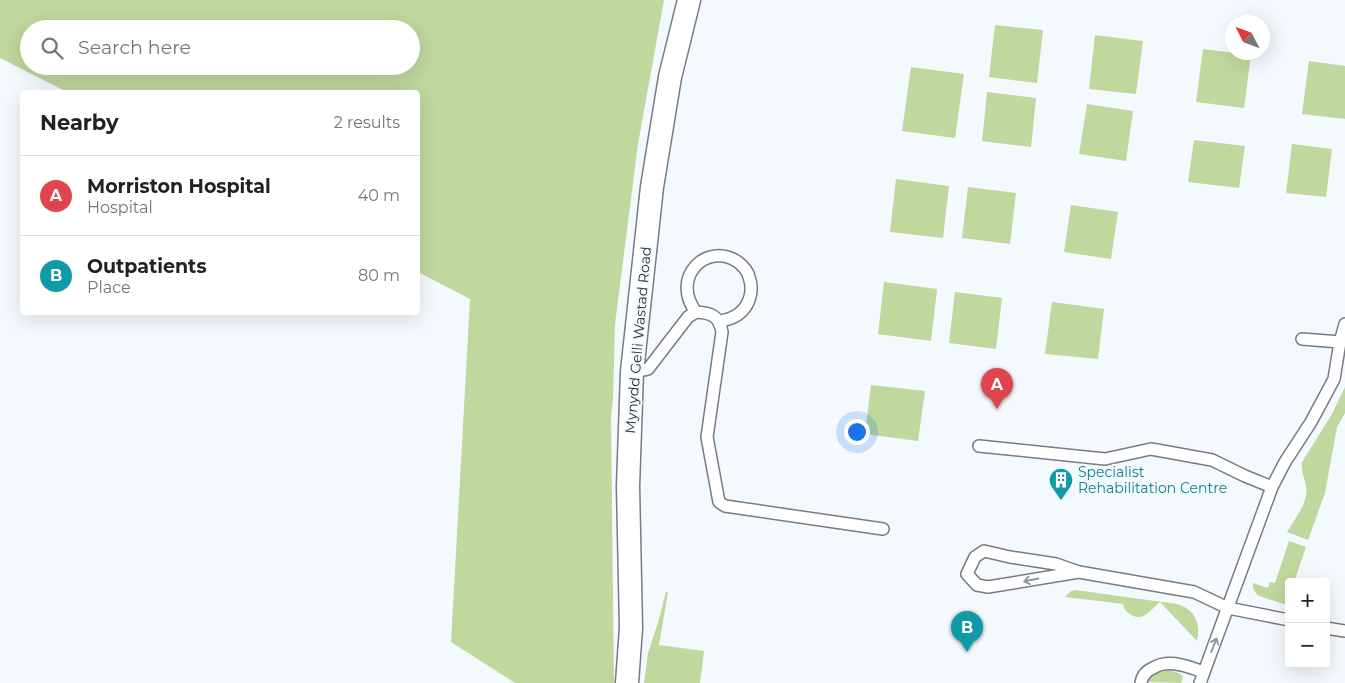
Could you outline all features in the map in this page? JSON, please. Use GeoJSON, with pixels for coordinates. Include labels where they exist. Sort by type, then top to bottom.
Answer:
{"type":"FeatureCollection","features":[{"type":"Feature","properties":{"kind":"street","name":"Mynydd Gelli Wastad Road"},"geometry":{"type":"LineString","coordinates":[[627,683],[631,628],[628,486],[632,372],[652,187],[670,77],[689,0]]}},
{"type":"Feature","properties":{"kind":"lane"},"geometry":{"type":"LineString","coordinates":[[632,372],[648,369],[688,317],[696,312],[705,312],[720,321],[729,320],[739,315],[747,306],[751,296],[752,285],[748,274],[741,265],[733,259],[723,256],[703,260],[695,266],[689,274],[687,294],[690,304],[696,312]]}},
{"type":"Feature","properties":{"kind":"lane"},"geometry":{"type":"LineString","coordinates":[[720,321],[722,332],[707,437],[719,502],[724,506],[883,529]]}},
{"type":"Feature","properties":{"kind":"lane"},"geometry":{"type":"LineString","coordinates":[[1141,683],[1142,677],[1148,670],[1159,664],[1178,664],[1202,678],[1272,487],[1334,379],[1345,324]]}},
{"type":"Feature","properties":{"kind":"lane"},"geometry":{"type":"LineString","coordinates":[[1302,339],[1340,342]]}},
{"type":"Feature","properties":{"kind":"lane"},"geometry":{"type":"LineString","coordinates":[[979,446],[1105,459],[1152,449],[1212,460],[1272,487]]}},
{"type":"Feature","properties":{"kind":"lane"},"geometry":{"type":"LineString","coordinates":[[1079,572],[988,587],[977,585],[967,574],[975,557],[984,552],[1056,564],[1079,572],[1194,592],[1228,608],[1285,619]]}},
{"type":"Feature","properties":{"kind":"lane"},"geometry":{"type":"LineString","coordinates":[[1330,629],[1345,631]]}},
{"type":"Feature","properties":{"kind":"green space"},"geometry":{"type":"Polygon","coordinates":[[[0,0],[664,0],[638,144],[615,324],[611,418],[614,683],[515,683],[451,642],[470,299],[420,273],[420,90],[63,90],[34,75],[420,75],[420,20],[20,20],[20,68],[0,58],[0,0]]]}},
{"type":"Feature","properties":{"kind":"green space"},"geometry":{"type":"Polygon","coordinates":[[[995,25],[1043,30],[1037,83],[989,77],[995,25]]]}},
{"type":"Feature","properties":{"kind":"green space"},"geometry":{"type":"Polygon","coordinates":[[[1095,35],[1143,41],[1136,94],[1089,89],[1095,35]]]}},
{"type":"Feature","properties":{"kind":"green space"},"geometry":{"type":"Polygon","coordinates":[[[1203,49],[1225,52],[1225,60],[1250,60],[1244,108],[1196,102],[1203,49]]]}},
{"type":"Feature","properties":{"kind":"green space"},"geometry":{"type":"Polygon","coordinates":[[[1309,61],[1345,66],[1345,119],[1302,114],[1309,61]]]}},
{"type":"Feature","properties":{"kind":"green space"},"geometry":{"type":"Polygon","coordinates":[[[911,67],[964,74],[955,138],[902,131],[911,67]]]}},
{"type":"Feature","properties":{"kind":"green space"},"geometry":{"type":"Polygon","coordinates":[[[987,92],[1036,98],[1031,147],[982,141],[987,92]]]}},
{"type":"Feature","properties":{"kind":"green space"},"geometry":{"type":"Polygon","coordinates":[[[1087,104],[1133,111],[1126,161],[1079,154],[1087,104]]]}},
{"type":"Feature","properties":{"kind":"green space"},"geometry":{"type":"Polygon","coordinates":[[[1194,140],[1245,146],[1239,188],[1188,182],[1194,140]]]}},
{"type":"Feature","properties":{"kind":"green space"},"geometry":{"type":"Polygon","coordinates":[[[1292,144],[1332,149],[1326,197],[1286,193],[1292,144]]]}},
{"type":"Feature","properties":{"kind":"green space"},"geometry":{"type":"Polygon","coordinates":[[[896,179],[949,186],[943,238],[890,232],[896,179]]]}},
{"type":"Feature","properties":{"kind":"green space"},"geometry":{"type":"Polygon","coordinates":[[[968,187],[1016,193],[1010,244],[962,238],[968,187]]]}},
{"type":"Feature","properties":{"kind":"green space"},"geometry":{"type":"Polygon","coordinates":[[[1071,205],[1118,212],[1111,259],[1064,252],[1071,205]]]}},
{"type":"Feature","properties":{"kind":"green space"},"geometry":{"type":"Polygon","coordinates":[[[884,282],[937,289],[931,341],[878,334],[884,282]]]}},
{"type":"Feature","properties":{"kind":"green space"},"geometry":{"type":"Polygon","coordinates":[[[955,292],[1002,298],[996,349],[949,343],[955,292]]]}},
{"type":"Feature","properties":{"kind":"green space"},"geometry":{"type":"Polygon","coordinates":[[[1052,302],[1104,309],[1098,359],[1045,354],[1052,302]]]}},
{"type":"Feature","properties":{"kind":"green space"},"geometry":{"type":"Polygon","coordinates":[[[871,385],[925,391],[918,441],[865,434],[871,385]]]}},
{"type":"Feature","properties":{"kind":"green space"},"geometry":{"type":"Polygon","coordinates":[[[1345,387],[1345,413],[1337,427],[1325,493],[1308,540],[1287,532],[1301,510],[1305,498],[1306,485],[1302,471],[1302,462],[1332,414],[1345,387]]]}},
{"type":"Feature","properties":{"kind":"green space"},"geometry":{"type":"Polygon","coordinates":[[[1289,541],[1306,547],[1295,578],[1285,578],[1285,604],[1259,596],[1254,590],[1253,583],[1268,588],[1270,582],[1275,583],[1289,541]]]}},
{"type":"Feature","properties":{"kind":"green space"},"geometry":{"type":"Polygon","coordinates":[[[1075,590],[1177,604],[1183,606],[1192,613],[1197,623],[1197,641],[1160,602],[1146,614],[1139,617],[1127,612],[1123,604],[1065,597],[1075,590]]]}},
{"type":"Feature","properties":{"kind":"green space"},"geometry":{"type":"Polygon","coordinates":[[[666,592],[668,592],[659,645],[704,651],[700,683],[644,683],[648,653],[666,592]]]}},
{"type":"Feature","properties":{"kind":"green space"},"geometry":{"type":"Polygon","coordinates":[[[1170,670],[1181,674],[1183,677],[1181,683],[1146,682],[1156,674],[1170,670]]]}},
{"type":"Feature","properties":{"kind":"place","name":"Morriston Hospital"},"geometry":{"type":"Point","coordinates":[997,409]}},
{"type":"Feature","properties":{"kind":"place","name":"Specialist Rehabilitation Centre"},"geometry":{"type":"Point","coordinates":[1061,501]}},
{"type":"Feature","properties":{"kind":"place","name":"Outpatients"},"geometry":{"type":"Point","coordinates":[967,652]}}]}
